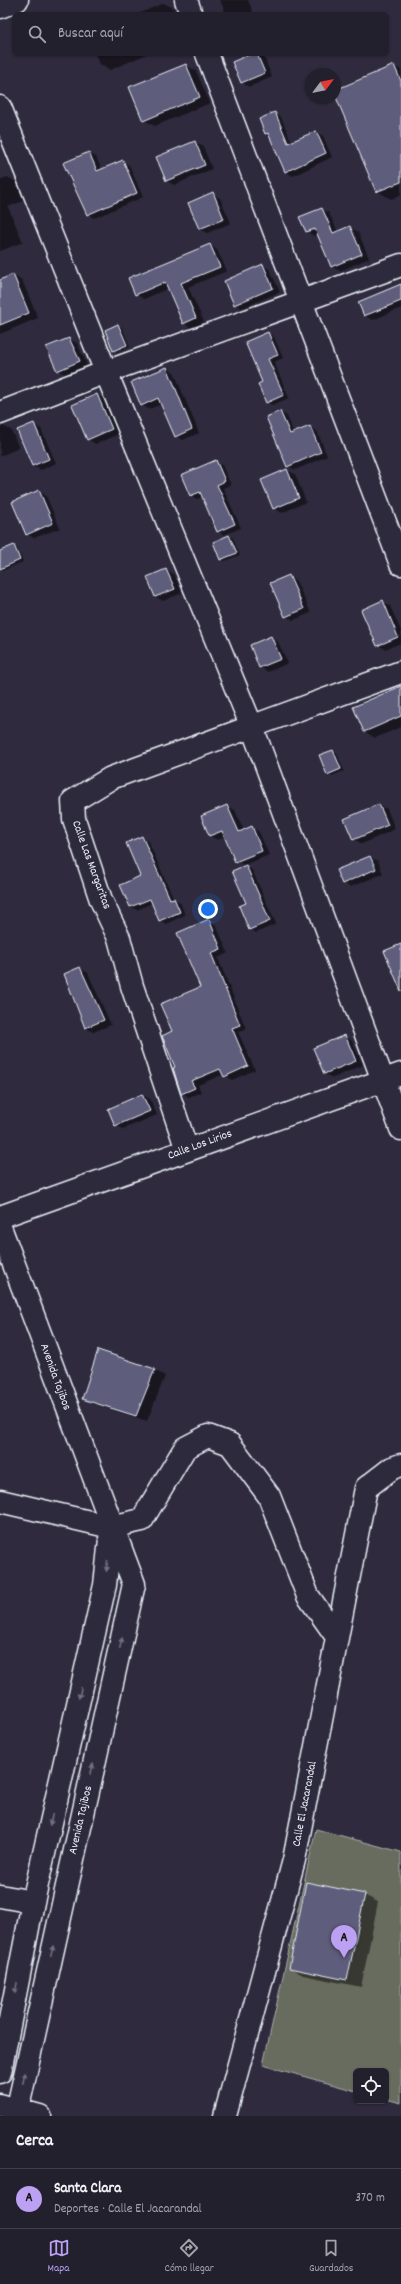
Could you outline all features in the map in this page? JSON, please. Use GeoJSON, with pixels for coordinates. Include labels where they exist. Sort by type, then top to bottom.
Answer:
{"type":"FeatureCollection","features":[{"type":"Feature","properties":{"kind":"street"},"geometry":{"type":"LineString","coordinates":[[0,7],[17,0]]}},
{"type":"Feature","properties":{"kind":"street"},"geometry":{"type":"LineString","coordinates":[[186,0],[190,12]]}},
{"type":"Feature","properties":{"kind":"street"},"geometry":{"type":"LineString","coordinates":[[208,56],[401,564]]}},
{"type":"Feature","properties":{"kind":"street"},"geometry":{"type":"LineString","coordinates":[[0,106],[106,372],[252,727],[392,1077],[401,1129]]}},
{"type":"Feature","properties":{"kind":"street"},"geometry":{"type":"LineString","coordinates":[[0,413],[106,372],[401,265]]}},
{"type":"Feature","properties":{"kind":"street","name":"Calle Las Margaritas"},"geometry":{"type":"LineString","coordinates":[[187,1150],[132,986],[119,938],[101,900],[72,809],[73,801],[111,778],[401,672]]}},
{"type":"Feature","properties":{"kind":"street","name":"Calle Los Lirios"},"geometry":{"type":"LineString","coordinates":[[0,1217],[392,1077]]}},
{"type":"Feature","properties":{"kind":"street","name":"Avenida Tajibos"},"geometry":{"type":"LineString","coordinates":[[0,1227],[111,1527],[134,1584],[11,2110]]}},
{"type":"Feature","properties":{"kind":"street"},"geometry":{"type":"LineString","coordinates":[[0,1501],[111,1527],[142,1520],[185,1448],[208,1436],[230,1444],[269,1496],[308,1596],[337,1637]]}},
{"type":"Feature","properties":{"kind":"street","name":"Calle El Jacarandal"},"geometry":{"type":"LineString","coordinates":[[225,2116],[294,1860],[366,1488],[392,1468],[401,1465]]}},
{"type":"Feature","properties":{"kind":"street","name":"Avenida Tajibos"},"geometry":{"type":"LineString","coordinates":[[0,2072],[32,1902],[105,1584],[111,1527]]}},
{"type":"Feature","properties":{"kind":"street"},"geometry":{"type":"LineString","coordinates":[[0,1896],[32,1902]]}},
{"type":"Feature","properties":{"kind":"street"},"geometry":{"type":"LineString","coordinates":[[11,2110],[40,2116]]}},
{"type":"Feature","properties":{"kind":"green space"},"geometry":{"type":"Polygon","coordinates":[[[316,1829],[401,1852],[401,2103],[389,2100],[389,2068],[353,2068],[353,2090],[263,2065],[316,1829]]]}},
{"type":"Feature","properties":{"kind":"building"},"geometry":{"type":"Polygon","coordinates":[[[246,56],[258,56],[265,73],[241,83],[232,62],[246,56]]]}},
{"type":"Feature","properties":{"kind":"building"},"geometry":{"type":"Polygon","coordinates":[[[186,64],[200,97],[143,121],[129,87],[186,64]]]}},
{"type":"Feature","properties":{"kind":"building"},"geometry":{"type":"Polygon","coordinates":[[[394,65],[401,81],[401,182],[376,192],[339,104],[341,104],[341,87],[394,65]]]}},
{"type":"Feature","properties":{"kind":"building"},"geometry":{"type":"Polygon","coordinates":[[[275,112],[288,143],[316,131],[326,153],[285,172],[268,133],[265,134],[259,119],[275,112]]]}},
{"type":"Feature","properties":{"kind":"building"},"geometry":{"type":"Polygon","coordinates":[[[195,141],[205,165],[166,181],[156,157],[195,141]]]}},
{"type":"Feature","properties":{"kind":"building"},"geometry":{"type":"Polygon","coordinates":[[[89,152],[97,171],[123,160],[137,193],[87,215],[63,163],[89,152]]]}},
{"type":"Feature","properties":{"kind":"building"},"geometry":{"type":"Polygon","coordinates":[[[213,192],[224,219],[199,229],[188,203],[213,192]]]}},
{"type":"Feature","properties":{"kind":"building"},"geometry":{"type":"Polygon","coordinates":[[[322,208],[333,233],[350,226],[362,254],[331,267],[315,229],[306,232],[299,217],[322,208]]]}},
{"type":"Feature","properties":{"kind":"building"},"geometry":{"type":"Polygon","coordinates":[[[210,244],[220,267],[181,283],[196,318],[183,324],[165,282],[135,295],[128,278],[210,244]]]}},
{"type":"Feature","properties":{"kind":"building"},"geometry":{"type":"Polygon","coordinates":[[[263,264],[273,288],[234,305],[224,281],[263,264]]]}},
{"type":"Feature","properties":{"kind":"building"},"geometry":{"type":"Polygon","coordinates":[[[13,274],[29,313],[0,325],[0,280],[13,274]]]}},
{"type":"Feature","properties":{"kind":"building"},"geometry":{"type":"Polygon","coordinates":[[[401,284],[401,301],[364,316],[358,302],[401,284]]]}},
{"type":"Feature","properties":{"kind":"building"},"geometry":{"type":"Polygon","coordinates":[[[118,324],[127,345],[113,351],[105,330],[118,324]]]}},
{"type":"Feature","properties":{"kind":"building"},"geometry":{"type":"Polygon","coordinates":[[[268,332],[278,355],[268,359],[284,395],[266,403],[258,384],[262,382],[245,342],[268,332]]]}},
{"type":"Feature","properties":{"kind":"building"},"geometry":{"type":"Polygon","coordinates":[[[69,338],[80,361],[57,371],[46,347],[69,338]]]}},
{"type":"Feature","properties":{"kind":"building"},"geometry":{"type":"Polygon","coordinates":[[[167,367],[192,429],[175,437],[158,398],[141,406],[131,382],[167,367]]]}},
{"type":"Feature","properties":{"kind":"building"},"geometry":{"type":"Polygon","coordinates":[[[97,394],[112,429],[87,440],[72,405],[97,394]]]}},
{"type":"Feature","properties":{"kind":"building"},"geometry":{"type":"Polygon","coordinates":[[[280,411],[290,434],[310,426],[321,452],[287,467],[266,417],[280,411]]]}},
{"type":"Feature","properties":{"kind":"building"},"geometry":{"type":"Polygon","coordinates":[[[34,423],[49,459],[32,466],[17,430],[34,423]]]}},
{"type":"Feature","properties":{"kind":"building"},"geometry":{"type":"Polygon","coordinates":[[[216,460],[225,481],[217,485],[235,524],[217,532],[200,492],[190,496],[181,475],[216,460]]]}},
{"type":"Feature","properties":{"kind":"building"},"geometry":{"type":"Polygon","coordinates":[[[287,469],[299,498],[273,509],[261,480],[287,469]]]}},
{"type":"Feature","properties":{"kind":"building"},"geometry":{"type":"Polygon","coordinates":[[[39,490],[53,523],[26,535],[12,502],[39,490]]]}},
{"type":"Feature","properties":{"kind":"building"},"geometry":{"type":"Polygon","coordinates":[[[229,535],[237,553],[220,560],[213,542],[229,535]]]}},
{"type":"Feature","properties":{"kind":"building"},"geometry":{"type":"Polygon","coordinates":[[[14,545],[20,560],[0,569],[0,551],[14,545]]]}},
{"type":"Feature","properties":{"kind":"building"},"geometry":{"type":"Polygon","coordinates":[[[166,569],[175,589],[155,597],[147,577],[166,569]]]}},
{"type":"Feature","properties":{"kind":"building"},"geometry":{"type":"Polygon","coordinates":[[[289,575],[304,609],[285,617],[270,583],[289,575]]]}},
{"type":"Feature","properties":{"kind":"building"},"geometry":{"type":"Polygon","coordinates":[[[383,600],[398,637],[377,646],[361,610],[383,600]]]}},
{"type":"Feature","properties":{"kind":"building"},"geometry":{"type":"Polygon","coordinates":[[[271,636],[281,659],[259,668],[250,645],[271,636]]]}},
{"type":"Feature","properties":{"kind":"building"},"geometry":{"type":"Polygon","coordinates":[[[401,686],[401,716],[364,732],[353,707],[401,686]]]}},
{"type":"Feature","properties":{"kind":"building"},"geometry":{"type":"Polygon","coordinates":[[[333,750],[341,769],[327,775],[319,755],[333,750]]]}},
{"type":"Feature","properties":{"kind":"building"},"geometry":{"type":"Polygon","coordinates":[[[379,804],[388,825],[353,840],[344,819],[379,804]]]}},
{"type":"Feature","properties":{"kind":"building"},"geometry":{"type":"Polygon","coordinates":[[[227,805],[239,832],[252,826],[262,851],[235,862],[222,831],[209,836],[201,816],[227,805]]]}},
{"type":"Feature","properties":{"kind":"building"},"geometry":{"type":"Polygon","coordinates":[[[142,836],[170,899],[174,898],[180,912],[159,921],[150,899],[130,907],[120,885],[140,876],[126,843],[142,836]]]}},
{"type":"Feature","properties":{"kind":"building"},"geometry":{"type":"Polygon","coordinates":[[[370,856],[376,869],[342,884],[336,870],[370,856]]]}},
{"type":"Feature","properties":{"kind":"building"},"geometry":{"type":"Polygon","coordinates":[[[246,865],[270,921],[249,930],[239,906],[246,903],[232,871],[246,865]]]}},
{"type":"Feature","properties":{"kind":"building"},"geometry":{"type":"Polygon","coordinates":[[[209,919],[221,949],[211,953],[240,1025],[232,1028],[248,1066],[224,1077],[220,1069],[191,1081],[195,1088],[181,1094],[173,1068],[175,1067],[162,1036],[172,1031],[160,1004],[200,987],[177,933],[209,919]]]}},
{"type":"Feature","properties":{"kind":"building"},"geometry":{"type":"Polygon","coordinates":[[[401,944],[401,991],[384,951],[401,944]]]}},
{"type":"Feature","properties":{"kind":"building"},"geometry":{"type":"Polygon","coordinates":[[[80,967],[104,1020],[85,1028],[64,974],[80,967]]]}},
{"type":"Feature","properties":{"kind":"building"},"geometry":{"type":"Polygon","coordinates":[[[345,1035],[356,1061],[324,1074],[313,1048],[345,1035]]]}},
{"type":"Feature","properties":{"kind":"building"},"geometry":{"type":"Polygon","coordinates":[[[142,1094],[150,1111],[115,1126],[108,1109],[142,1094]]]}},
{"type":"Feature","properties":{"kind":"building"},"geometry":{"type":"Polygon","coordinates":[[[98,1350],[155,1369],[136,1416],[82,1399],[98,1350]]]}},
{"type":"Feature","properties":{"kind":"building"},"geometry":{"type":"Polygon","coordinates":[[[306,1882],[365,1894],[347,1980],[289,1968],[306,1882]]]}},
{"type":"Feature","properties":{"kind":"place","name":"Santa Clara"},"geometry":{"type":"Point","coordinates":[344,1958]}}]}
